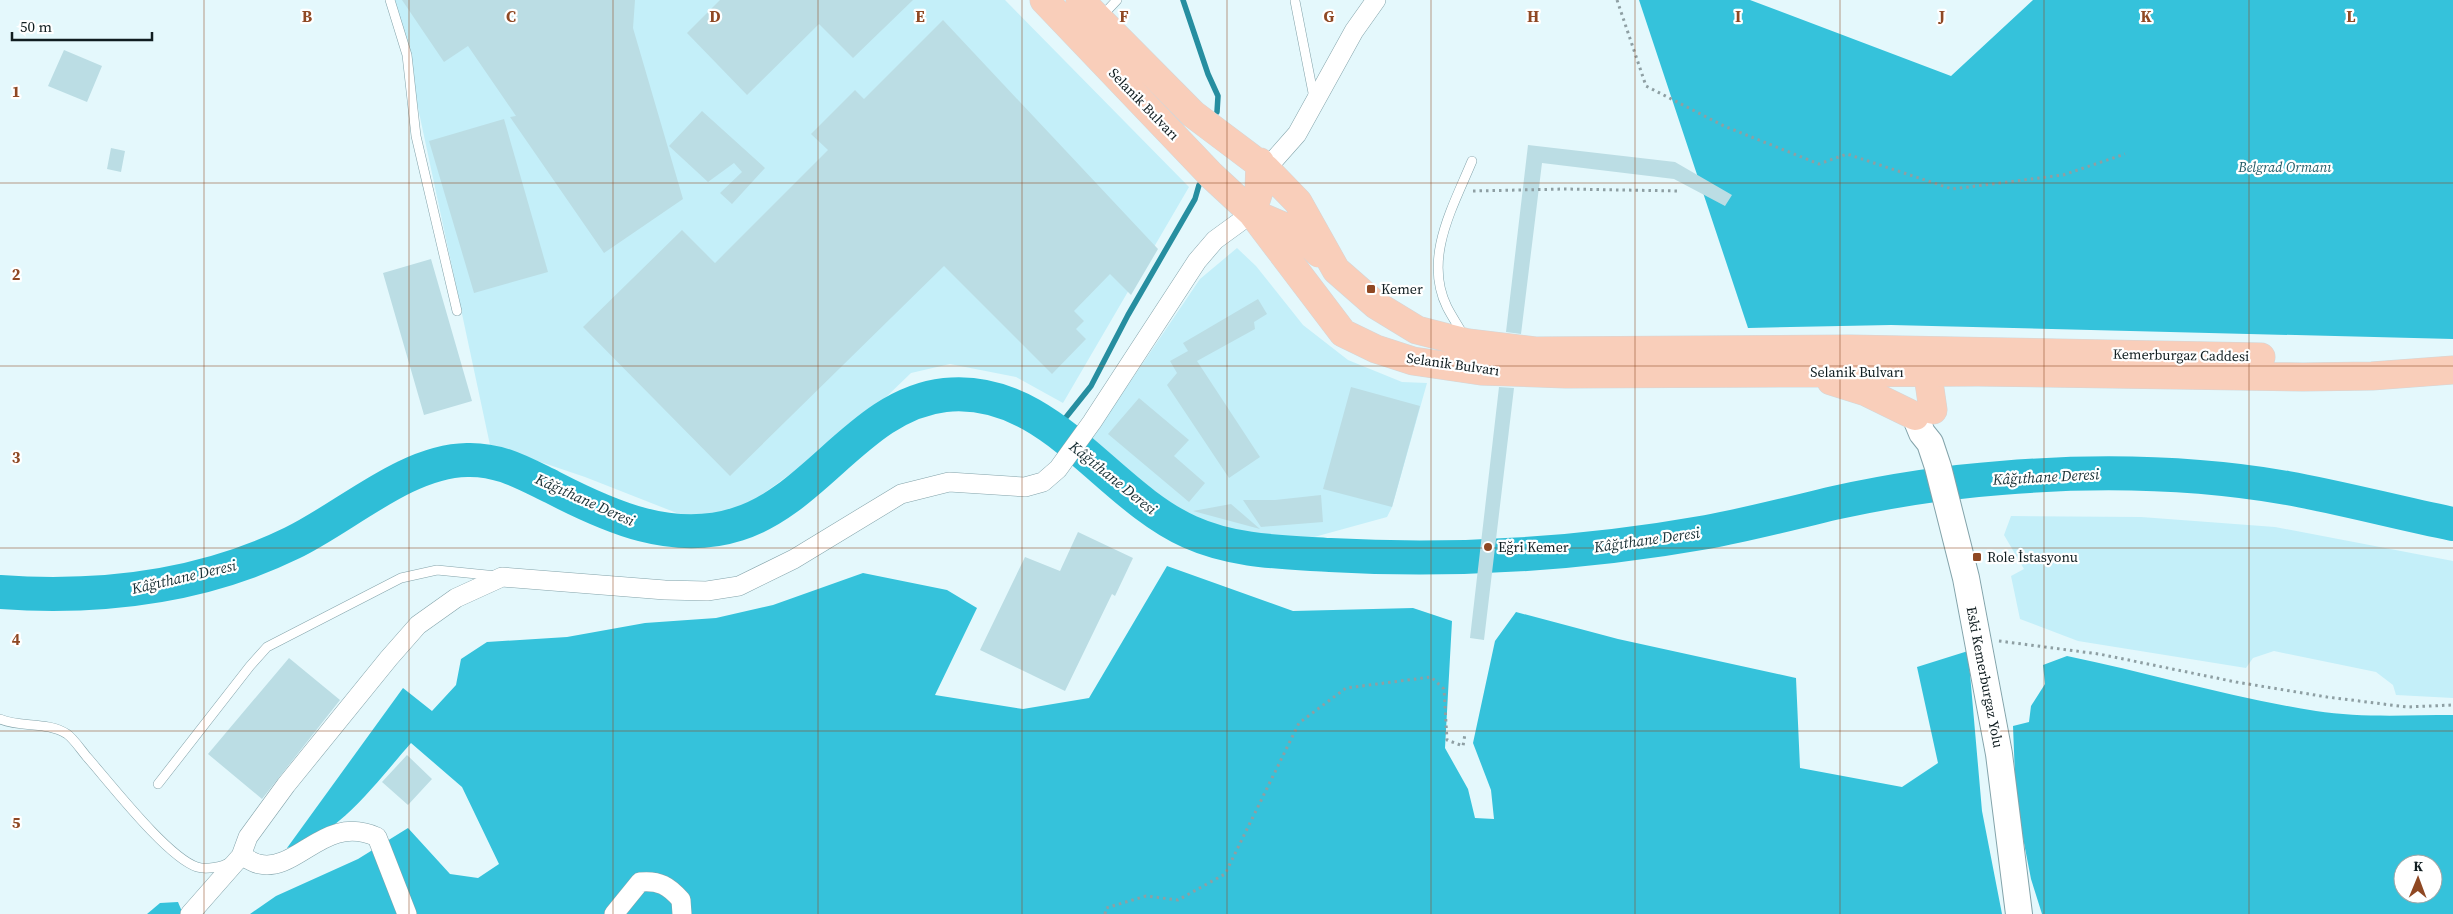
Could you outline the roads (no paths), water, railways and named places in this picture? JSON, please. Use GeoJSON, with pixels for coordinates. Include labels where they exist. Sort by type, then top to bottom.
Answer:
{"type":"FeatureCollection","features":[{"type":"Feature","properties":{"kind":"main road","name":"Selanik Bulvarı"},"geometry":{"type":"LineString","coordinates":[[1044,0],[1211,174],[1252,213],[1343,333],[1376,349],[1413,361],[1481,371],[1566,374],[1797,372],[1919,365]]}},
{"type":"Feature","properties":{"kind":"main road","name":"Selanik Bulvarı"},"geometry":{"type":"LineString","coordinates":[[1099,6],[1193,114],[1263,165],[1298,202],[1336,270],[1376,305],[1417,330],[1468,343],[1535,351],[1760,349],[1919,365]]}},
{"type":"Feature","properties":{"kind":"main road"},"geometry":{"type":"LineString","coordinates":[[1263,165],[1259,197],[1252,213],[1297,232],[1336,270]]}},
{"type":"Feature","properties":{"kind":"main road","name":"Kemerburgaz Caddesi"},"geometry":{"type":"LineString","coordinates":[[1919,365],[2315,358],[2401,362],[2447,370]]}},
{"type":"Feature","properties":{"kind":"main road"},"geometry":{"type":"LineString","coordinates":[[1919,365],[1909,392],[1924,413]]}},
{"type":"Feature","properties":{"kind":"main road","name":"Kemerburgaz Caddesi"},"geometry":{"type":"LineString","coordinates":[[1919,365],[1978,372],[2303,377],[2372,376],[2447,370]]}},
{"type":"Feature","properties":{"kind":"main road"},"geometry":{"type":"LineString","coordinates":[[1797,372],[1866,392],[1924,413]]}},
{"type":"Feature","properties":{"kind":"main road"},"geometry":{"type":"LineString","coordinates":[[1924,413],[1960,382],[1978,372]]}},
{"type":"Feature","properties":{"kind":"main road","name":"Eski Kemerburgaz Yolu"},"geometry":{"type":"LineString","coordinates":[[1924,413],[1922,433],[1934,455],[1956,531],[1978,639],[1999,754],[2019,914]]}},
{"type":"Feature","properties":{"kind":"street"},"geometry":{"type":"LineString","coordinates":[[1263,165],[1297,134],[1354,31],[1376,0]]}},
{"type":"Feature","properties":{"kind":"street"},"geometry":{"type":"LineString","coordinates":[[190,914],[241,856],[248,837],[286,785],[418,625],[456,598],[502,577],[665,590],[707,591],[739,586],[794,559],[902,494],[949,482],[1025,487],[1043,482],[1058,469],[1092,422],[1197,262],[1215,240],[1252,213]]}},
{"type":"Feature","properties":{"kind":"street"},"geometry":{"type":"LineString","coordinates":[[241,856],[258,864],[275,864],[331,834],[362,830],[378,837],[407,914]]}},
{"type":"Feature","properties":{"kind":"street"},"geometry":{"type":"LineString","coordinates":[[614,914],[640,882],[653,880],[670,887],[682,900],[682,914]]}},
{"type":"Feature","properties":{"kind":"lane"},"geometry":{"type":"LineString","coordinates":[[390,0],[407,55],[416,136],[457,311]]}},
{"type":"Feature","properties":{"kind":"lane"},"geometry":{"type":"LineString","coordinates":[[1295,1],[1315,103]]}},
{"type":"Feature","properties":{"kind":"lane"},"geometry":{"type":"LineString","coordinates":[[1468,343],[1446,306],[1437,273],[1438,251],[1472,161]]}},
{"type":"Feature","properties":{"kind":"lane"},"geometry":{"type":"LineString","coordinates":[[158,784],[267,647],[400,578],[437,570],[502,577]]}},
{"type":"Feature","properties":{"kind":"lane"},"geometry":{"type":"LineString","coordinates":[[0,719],[9,723],[49,728],[67,734],[140,818],[182,860],[199,868],[223,866],[241,856]]}},
{"type":"Feature","properties":{"kind":"waterway"},"geometry":{"type":"LineString","coordinates":[[1183,0],[1208,74],[1218,96],[1217,112]]}},
{"type":"Feature","properties":{"kind":"waterway"},"geometry":{"type":"LineString","coordinates":[[1055,431],[1091,386],[1128,315],[1195,199],[1199,185]]}},
{"type":"Feature","properties":{"kind":"waterway","name":"Kâğıthane Deresi"},"geometry":{"type":"LineString","coordinates":[[0,592],[75,594],[113,591],[149,587],[222,571],[292,543],[399,480],[444,463],[467,460],[501,464],[596,508],[642,525],[690,531],[714,530],[738,524],[766,512],[791,495],[863,433],[888,416],[915,402],[945,395],[982,396],[1015,407],[1046,424],[1160,515],[1190,532],[1224,544],[1277,552],[1377,557],[1472,557],[1566,551],[1660,540],[1707,532],[1834,503],[1917,488],[2037,475],[2109,473],[2181,476],[2287,488],[2453,524]]}},
{"type":"Feature","properties":{"kind":"place","name":"Kemer"},"geometry":{"type":"Point","coordinates":[1371,289]}},
{"type":"Feature","properties":{"kind":"place","name":"Eğri Kemer"},"geometry":{"type":"Point","coordinates":[1488,547]}},
{"type":"Feature","properties":{"kind":"place","name":"Role İstasyonu"},"geometry":{"type":"Point","coordinates":[1977,557]}},
{"type":"Feature","properties":{"kind":"park label","name":"Belgrad Ormanı"},"geometry":{"type":"Point","coordinates":[2285,167]}}]}
